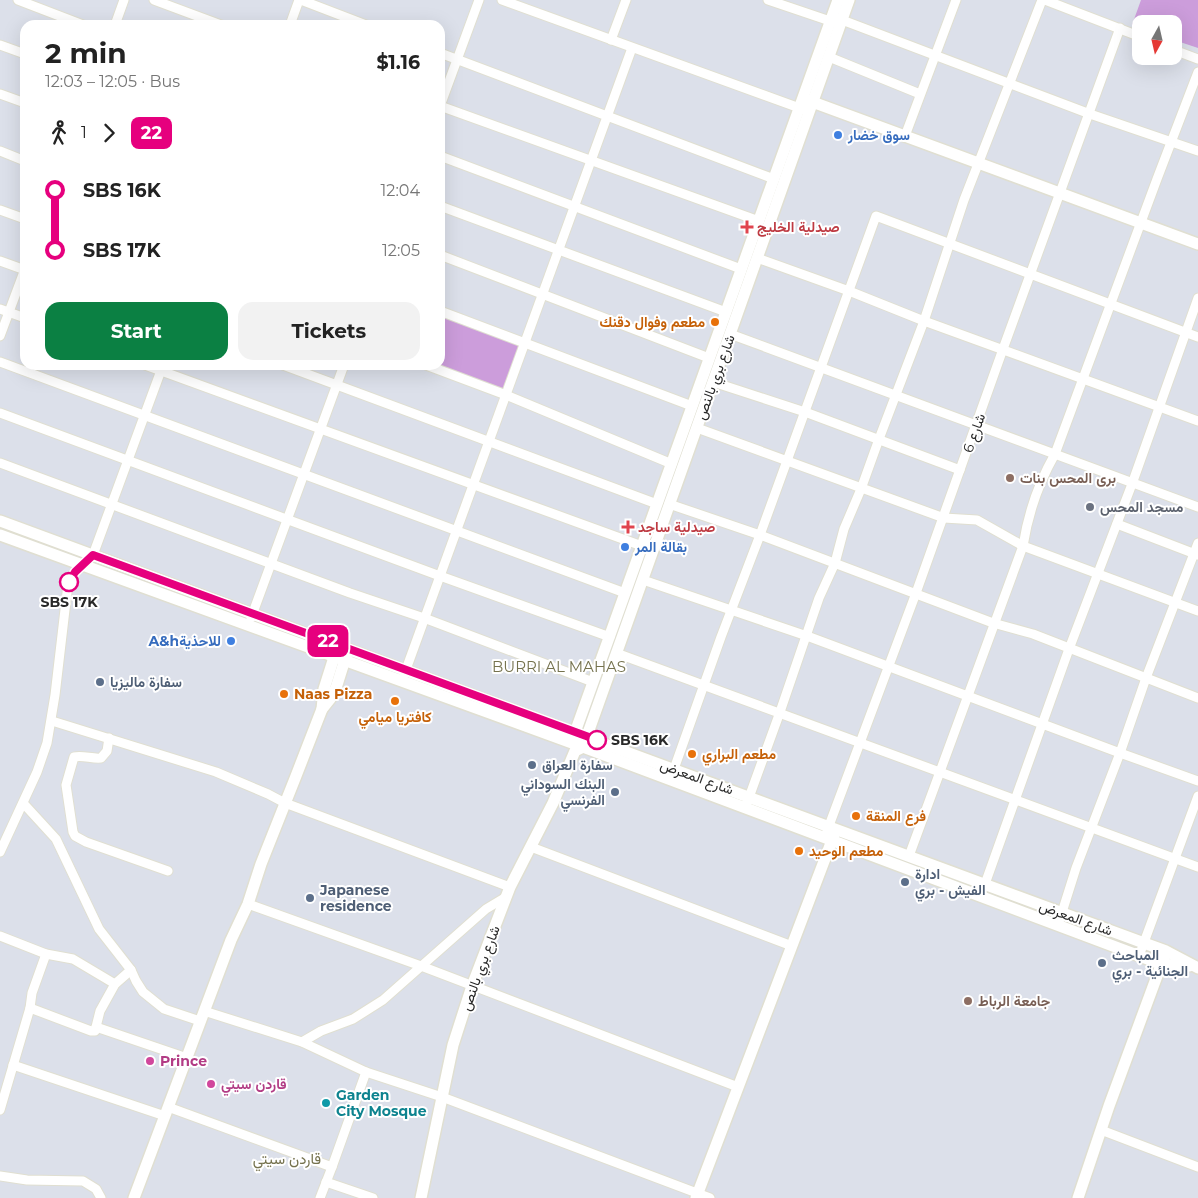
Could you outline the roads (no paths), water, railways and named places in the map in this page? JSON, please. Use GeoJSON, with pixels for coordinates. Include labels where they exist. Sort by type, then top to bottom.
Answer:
{"type":"FeatureCollection","features":[{"type":"Feature","properties":{"kind":"main road","name":"شارع بري بالنص"},"geometry":{"type":"LineString","coordinates":[[421,1198],[453,1045],[472,986],[508,892],[553,803],[616,653],[757,258],[838,0]]}},
{"type":"Feature","properties":{"kind":"main road","name":"شارع بري بالنص"},"geometry":{"type":"LineString","coordinates":[[578,742],[593,682],[774,179],[829,57],[849,0]]}},
{"type":"Feature","properties":{"kind":"main road"},"geometry":{"type":"LineString","coordinates":[[806,105],[905,136],[1198,244]]}},
{"type":"Feature","properties":{"kind":"main road","name":"شارع المعرض"},"geometry":{"type":"LineString","coordinates":[[0,521],[406,670],[578,742],[674,769],[828,839],[1139,956],[1162,964],[1196,967]]}},
{"type":"Feature","properties":{"kind":"main road","name":"شارع المعرض"},"geometry":{"type":"LineString","coordinates":[[0,535],[401,681],[747,802],[833,828],[1166,951],[1196,967]]}},
{"type":"Feature","properties":{"kind":"main road"},"geometry":{"type":"LineString","coordinates":[[134,1198],[231,940],[248,904],[261,864],[322,709],[324,690],[343,647]]}},
{"type":"Feature","properties":{"kind":"main road"},"geometry":{"type":"LineString","coordinates":[[697,1196],[792,946],[833,828]]}},
{"type":"Feature","properties":{"kind":"main road"},"geometry":{"type":"LineString","coordinates":[[231,940],[241,902],[261,864]]}},
{"type":"Feature","properties":{"kind":"main road"},"geometry":{"type":"LineString","coordinates":[[1078,1198],[1166,951]]}},
{"type":"Feature","properties":{"kind":"street"},"geometry":{"type":"LineString","coordinates":[[18,0],[70,20]]}},
{"type":"Feature","properties":{"kind":"street"},"geometry":{"type":"LineString","coordinates":[[116,20],[124,0]]}},
{"type":"Feature","properties":{"kind":"street"},"geometry":{"type":"LineString","coordinates":[[154,0],[207,20]]}},
{"type":"Feature","properties":{"kind":"street"},"geometry":{"type":"LineString","coordinates":[[292,20],[300,0],[353,20]]}},
{"type":"Feature","properties":{"kind":"street"},"geometry":{"type":"LineString","coordinates":[[445,92],[479,0]]}},
{"type":"Feature","properties":{"kind":"street"},"geometry":{"type":"LineString","coordinates":[[502,0],[632,48],[806,105]]}},
{"type":"Feature","properties":{"kind":"street"},"geometry":{"type":"LineString","coordinates":[[611,40],[626,0]]}},
{"type":"Feature","properties":{"kind":"street"},"geometry":{"type":"LineString","coordinates":[[768,0],[830,21],[842,20],[1090,114],[1198,151]]}},
{"type":"Feature","properties":{"kind":"street"},"geometry":{"type":"LineString","coordinates":[[905,136],[956,0]]}},
{"type":"Feature","properties":{"kind":"street"},"geometry":{"type":"LineString","coordinates":[[747,802],[819,598],[835,563],[844,529],[862,489],[924,321],[979,163],[1044,0],[1132,33]]}},
{"type":"Feature","properties":{"kind":"street","name":"شارع 6"},"geometry":{"type":"LineString","coordinates":[[833,828],[860,742],[944,518],[1003,349],[1120,28]]}},
{"type":"Feature","properties":{"kind":"street"},"geometry":{"type":"LineString","coordinates":[[0,45],[20,52]]}},
{"type":"Feature","properties":{"kind":"street"},"geometry":{"type":"LineString","coordinates":[[401,681],[632,48]]}},
{"type":"Feature","properties":{"kind":"street"},"geometry":{"type":"LineString","coordinates":[[1182,53],[1198,59]]}},
{"type":"Feature","properties":{"kind":"street"},"geometry":{"type":"LineString","coordinates":[[445,55],[774,179]]}},
{"type":"Feature","properties":{"kind":"street"},"geometry":{"type":"LineString","coordinates":[[829,57],[920,94]]}},
{"type":"Feature","properties":{"kind":"street"},"geometry":{"type":"LineString","coordinates":[[909,856],[993,623],[1023,546],[1026,526],[1045,471],[1055,454],[1140,222],[1198,72]]}},
{"type":"Feature","properties":{"kind":"street"},"geometry":{"type":"LineString","coordinates":[[0,94],[20,101]]}},
{"type":"Feature","properties":{"kind":"street"},"geometry":{"type":"LineString","coordinates":[[445,108],[759,221]]}},
{"type":"Feature","properties":{"kind":"street"},"geometry":{"type":"LineString","coordinates":[[0,151],[20,159]]}},
{"type":"Feature","properties":{"kind":"street"},"geometry":{"type":"LineString","coordinates":[[445,158],[742,269]]}},
{"type":"Feature","properties":{"kind":"street"},"geometry":{"type":"LineString","coordinates":[[445,208],[726,312]]}},
{"type":"Feature","properties":{"kind":"street"},"geometry":{"type":"LineString","coordinates":[[0,210],[20,217]]}},
{"type":"Feature","properties":{"kind":"street"},"geometry":{"type":"LineString","coordinates":[[674,769],[876,216],[1198,337]]}},
{"type":"Feature","properties":{"kind":"street"},"geometry":{"type":"LineString","coordinates":[[445,257],[710,358]]}},
{"type":"Feature","properties":{"kind":"street"},"geometry":{"type":"LineString","coordinates":[[757,258],[1198,421]]}},
{"type":"Feature","properties":{"kind":"street"},"geometry":{"type":"LineString","coordinates":[[0,261],[20,268]]}},
{"type":"Feature","properties":{"kind":"street"},"geometry":{"type":"LineString","coordinates":[[0,336],[20,284]]}},
{"type":"Feature","properties":{"kind":"street"},"geometry":{"type":"LineString","coordinates":[[984,884],[1069,649],[1132,484],[1198,298]]}},
{"type":"Feature","properties":{"kind":"street"},"geometry":{"type":"LineString","coordinates":[[0,309],[20,316]]}},
{"type":"Feature","properties":{"kind":"street"},"geometry":{"type":"LineString","coordinates":[[445,313],[692,406]]}},
{"type":"Feature","properties":{"kind":"street"},"geometry":{"type":"LineString","coordinates":[[730,334],[1198,507]]}},
{"type":"Feature","properties":{"kind":"street"},"geometry":{"type":"LineString","coordinates":[[0,362],[20,369]]}},
{"type":"Feature","properties":{"kind":"street"},"geometry":{"type":"LineString","coordinates":[[22,370],[625,593]]}},
{"type":"Feature","properties":{"kind":"street"},"geometry":{"type":"LineString","coordinates":[[0,852],[24,804],[47,743],[52,721],[67,590],[70,579],[81,565],[93,555],[161,370]]}},
{"type":"Feature","properties":{"kind":"street"},"geometry":{"type":"LineString","coordinates":[[167,370],[320,430],[642,546]]}},
{"type":"Feature","properties":{"kind":"street"},"geometry":{"type":"LineString","coordinates":[[296,370],[657,504]]}},
{"type":"Feature","properties":{"kind":"street"},"geometry":{"type":"LineString","coordinates":[[248,625],[342,370]]}},
{"type":"Feature","properties":{"kind":"street"},"geometry":{"type":"LineString","coordinates":[[439,370],[506,395],[672,464]]}},
{"type":"Feature","properties":{"kind":"street"},"geometry":{"type":"LineString","coordinates":[[713,382],[805,412],[960,470]]}},
{"type":"Feature","properties":{"kind":"street"},"geometry":{"type":"LineString","coordinates":[[0,413],[610,637]]}},
{"type":"Feature","properties":{"kind":"street"},"geometry":{"type":"LineString","coordinates":[[696,428],[944,518],[976,520],[1023,546],[1198,611]]}},
{"type":"Feature","properties":{"kind":"street"},"geometry":{"type":"LineString","coordinates":[[0,463],[593,682]]}},
{"type":"Feature","properties":{"kind":"street"},"geometry":{"type":"LineString","coordinates":[[670,504],[760,535],[993,623],[1033,634],[1198,698]]}},
{"type":"Feature","properties":{"kind":"street"},"geometry":{"type":"LineString","coordinates":[[1117,524],[1196,554]]}},
{"type":"Feature","properties":{"kind":"street"},"geometry":{"type":"LineString","coordinates":[[1058,925],[1091,826],[1120,754],[1146,678],[1196,554],[1198,543]]}},
{"type":"Feature","properties":{"kind":"street"},"geometry":{"type":"LineString","coordinates":[[643,580],[807,636],[1120,754],[1198,781]]}},
{"type":"Feature","properties":{"kind":"street"},"geometry":{"type":"LineString","coordinates":[[616,653],[939,770],[1198,867]]}},
{"type":"Feature","properties":{"kind":"street"},"geometry":{"type":"LineString","coordinates":[[52,721],[235,779],[285,803],[508,892]]}},
{"type":"Feature","properties":{"kind":"street"},"geometry":{"type":"LineString","coordinates":[[109,738],[107,751],[101,758],[91,759],[80,756],[74,757],[72,762],[66,785],[73,832],[75,836],[86,842],[168,871]]}},
{"type":"Feature","properties":{"kind":"street"},"geometry":{"type":"LineString","coordinates":[[1139,956],[1198,796]]}},
{"type":"Feature","properties":{"kind":"street"},"geometry":{"type":"LineString","coordinates":[[24,804],[56,839],[99,929],[131,970],[139,987],[153,1002],[164,1009],[202,1016],[302,1042],[366,1072],[442,1097],[697,1196],[710,1198]]}},
{"type":"Feature","properties":{"kind":"street"},"geometry":{"type":"LineString","coordinates":[[531,847],[792,946]]}},
{"type":"Feature","properties":{"kind":"street"},"geometry":{"type":"LineString","coordinates":[[302,1042],[321,1031],[366,1012],[508,892]]}},
{"type":"Feature","properties":{"kind":"street"},"geometry":{"type":"LineString","coordinates":[[248,904],[421,966],[738,1087]]}},
{"type":"Feature","properties":{"kind":"street"},"geometry":{"type":"LineString","coordinates":[[0,936],[46,954],[73,959],[115,984]]}},
{"type":"Feature","properties":{"kind":"street"},"geometry":{"type":"LineString","coordinates":[[0,1110],[30,1008],[32,993],[46,954]]}},
{"type":"Feature","properties":{"kind":"street"},"geometry":{"type":"LineString","coordinates":[[30,1008],[90,1031],[95,1031],[100,1011],[115,984],[131,970]]}},
{"type":"Feature","properties":{"kind":"street"},"geometry":{"type":"LineString","coordinates":[[96,1027],[187,1058]]}},
{"type":"Feature","properties":{"kind":"street"},"geometry":{"type":"LineString","coordinates":[[12,1065],[167,1111],[332,1167]]}},
{"type":"Feature","properties":{"kind":"street"},"geometry":{"type":"LineString","coordinates":[[320,1198],[366,1072]]}},
{"type":"Feature","properties":{"kind":"street"},"geometry":{"type":"LineString","coordinates":[[1101,1130],[1198,1166]]}},
{"type":"Feature","properties":{"kind":"street"},"geometry":{"type":"LineString","coordinates":[[0,1176],[27,1180],[82,1181],[96,1189],[101,1198]]}},
{"type":"Feature","properties":{"kind":"street"},"geometry":{"type":"LineString","coordinates":[[326,1182],[373,1198]]}},
{"type":"Feature","properties":{"kind":"place","name":"سوق خضار"},"geometry":{"type":"Point","coordinates":[838,135]}},
{"type":"Feature","properties":{"kind":"place","name":"صيدلية الخليج"},"geometry":{"type":"Point","coordinates":[747,227]}},
{"type":"Feature","properties":{"kind":"place","name":"مطعم وفوال دقنك"},"geometry":{"type":"Point","coordinates":[715,322]}},
{"type":"Feature","properties":{"kind":"place","name":"برى المحس بنات"},"geometry":{"type":"Point","coordinates":[1010,478]}},
{"type":"Feature","properties":{"kind":"place","name":"مسجد المحس"},"geometry":{"type":"Point","coordinates":[1090,507]}},
{"type":"Feature","properties":{"kind":"place","name":"صيدلية ساجد"},"geometry":{"type":"Point","coordinates":[628,527]}},
{"type":"Feature","properties":{"kind":"place","name":"بقالة المر"},"geometry":{"type":"Point","coordinates":[625,547]}},
{"type":"Feature","properties":{"kind":"place","name":"SBS 17K"},"geometry":{"type":"Point","coordinates":[69,582]}},
{"type":"Feature","properties":{"kind":"place","name":"A&hللاحذية"},"geometry":{"type":"Point","coordinates":[231,641]}},
{"type":"Feature","properties":{"kind":"place","name":"سفارة ماليزيا"},"geometry":{"type":"Point","coordinates":[100,682]}},
{"type":"Feature","properties":{"kind":"place","name":"Naas Pizza"},"geometry":{"type":"Point","coordinates":[284,694]}},
{"type":"Feature","properties":{"kind":"place","name":"كافتريا ميامي"},"geometry":{"type":"Point","coordinates":[395,701]}},
{"type":"Feature","properties":{"kind":"place","name":"SBS 16K"},"geometry":{"type":"Point","coordinates":[597,740]}},
{"type":"Feature","properties":{"kind":"place","name":"مطعم البراري"},"geometry":{"type":"Point","coordinates":[692,754]}},
{"type":"Feature","properties":{"kind":"place","name":"سفارة العراق"},"geometry":{"type":"Point","coordinates":[532,765]}},
{"type":"Feature","properties":{"kind":"place","name":"البنك السوداني الفرنسي"},"geometry":{"type":"Point","coordinates":[615,792]}},
{"type":"Feature","properties":{"kind":"place","name":"فرع المنقة"},"geometry":{"type":"Point","coordinates":[856,816]}},
{"type":"Feature","properties":{"kind":"place","name":"مطعم الوحيد"},"geometry":{"type":"Point","coordinates":[799,851]}},
{"type":"Feature","properties":{"kind":"place","name":"ادارة الفيش - بري"},"geometry":{"type":"Point","coordinates":[905,882]}},
{"type":"Feature","properties":{"kind":"place","name":"Japanese residence"},"geometry":{"type":"Point","coordinates":[310,898]}},
{"type":"Feature","properties":{"kind":"place","name":"المباحث الجنائية - بري"},"geometry":{"type":"Point","coordinates":[1102,963]}},
{"type":"Feature","properties":{"kind":"place","name":"جامعة الرباط"},"geometry":{"type":"Point","coordinates":[968,1001]}},
{"type":"Feature","properties":{"kind":"place","name":"Prince"},"geometry":{"type":"Point","coordinates":[150,1061]}},
{"type":"Feature","properties":{"kind":"place","name":"قاردن سيتي"},"geometry":{"type":"Point","coordinates":[211,1084]}},
{"type":"Feature","properties":{"kind":"place","name":"Garden City Mosque"},"geometry":{"type":"Point","coordinates":[326,1103]}},
{"type":"Feature","properties":{"kind":"district","name":"BURRI AL MAHAS"},"geometry":{"type":"Point","coordinates":[559,666]}},
{"type":"Feature","properties":{"kind":"district","name":"قاردن سيتي"},"geometry":{"type":"Point","coordinates":[287,1158]}}]}
